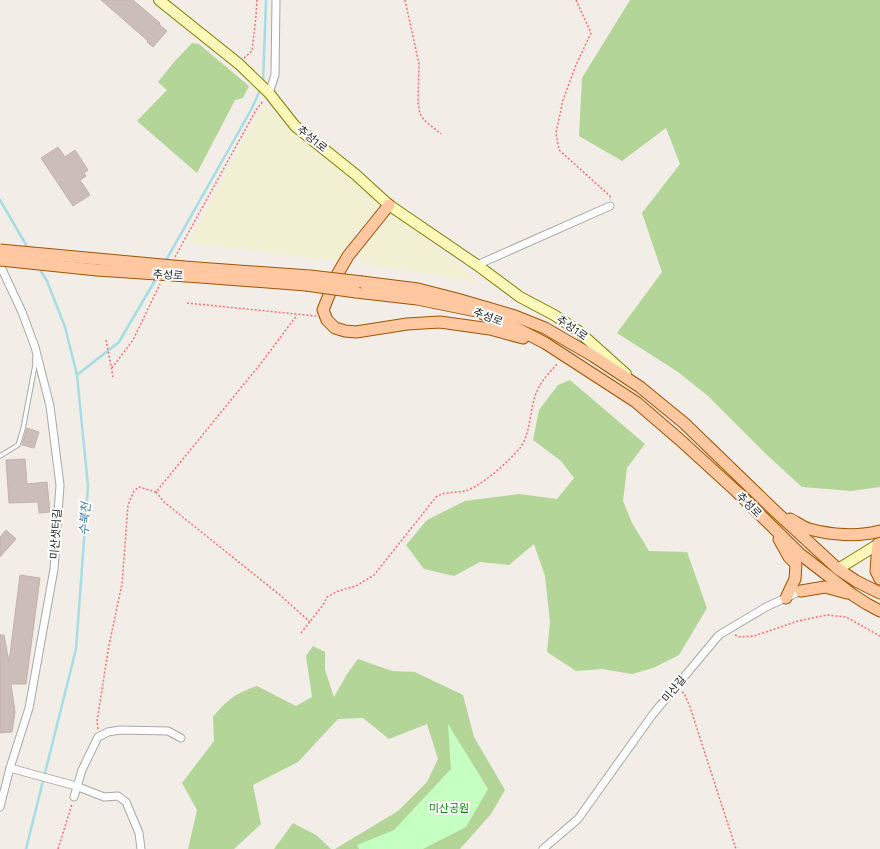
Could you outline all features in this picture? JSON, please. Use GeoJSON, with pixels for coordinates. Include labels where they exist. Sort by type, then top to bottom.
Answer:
{"type":"FeatureCollection","features":[{"type":"Feature","properties":{"kind":"main road"},"geometry":{"type":"LineString","coordinates":[[390,205],[348,256],[337,275],[323,310],[327,320],[335,328],[356,332],[407,324],[440,322],[490,329],[545,343]]}},
{"type":"Feature","properties":{"kind":"main road","name":"추성로"},"geometry":{"type":"LineString","coordinates":[[0,250],[185,271],[308,281],[359,287],[418,289],[457,298],[515,316],[545,328],[593,356],[640,387],[684,423],[775,511],[838,569],[856,581],[880,593]]}},
{"type":"Feature","properties":{"kind":"main road","name":"추성로"},"geometry":{"type":"LineString","coordinates":[[0,260],[97,270],[185,271]]}},
{"type":"Feature","properties":{"kind":"main road","name":"추성로"},"geometry":{"type":"LineString","coordinates":[[359,287],[476,311],[510,325],[545,343],[636,402],[736,491],[800,554],[853,595],[880,611]]}},
{"type":"Feature","properties":{"kind":"main road"},"geometry":{"type":"LineString","coordinates":[[775,511],[808,528],[825,532],[852,534],[880,531]]}},
{"type":"Feature","properties":{"kind":"main road"},"geometry":{"type":"LineString","coordinates":[[771,526],[789,557],[796,564],[795,579],[786,598]]}},
{"type":"Feature","properties":{"kind":"main road"},"geometry":{"type":"LineString","coordinates":[[879,544],[876,571],[880,579]]}},
{"type":"Feature","properties":{"kind":"main road"},"geometry":{"type":"LineString","coordinates":[[801,591],[825,587],[853,595]]}},
{"type":"Feature","properties":{"kind":"street","name":"추성1로"},"geometry":{"type":"LineString","coordinates":[[159,0],[239,64],[267,91],[295,126],[355,174],[390,205],[477,265],[520,297],[554,315],[577,330],[640,387]]}},
{"type":"Feature","properties":{"kind":"street"},"geometry":{"type":"LineString","coordinates":[[267,91],[275,75],[276,0]]}},
{"type":"Feature","properties":{"kind":"street"},"geometry":{"type":"LineString","coordinates":[[477,265],[610,206]]}},
{"type":"Feature","properties":{"kind":"street","name":"미산샛터길"},"geometry":{"type":"LineString","coordinates":[[0,265],[22,312],[35,346],[50,406],[60,485],[54,569],[29,708],[14,768],[0,807]]}},
{"type":"Feature","properties":{"kind":"street"},"geometry":{"type":"LineString","coordinates":[[838,569],[879,544]]}},
{"type":"Feature","properties":{"kind":"street","name":"미산길"},"geometry":{"type":"LineString","coordinates":[[543,849],[578,819],[653,714],[720,635],[766,607],[801,591],[818,586],[828,581],[838,569]]}},
{"type":"Feature","properties":{"kind":"street"},"geometry":{"type":"LineString","coordinates":[[74,796],[74,785],[98,737],[108,732],[120,730],[168,731],[181,738]]}},
{"type":"Feature","properties":{"kind":"street"},"geometry":{"type":"LineString","coordinates":[[14,768],[74,785],[104,797],[118,796],[126,802],[139,833],[141,849]]}},
{"type":"Feature","properties":{"kind":"lane"},"geometry":{"type":"LineString","coordinates":[[0,456],[18,445],[23,430],[35,366],[35,346]]}},
{"type":"Feature","properties":{"kind":"path"},"geometry":{"type":"LineString","coordinates":[[239,64],[252,51],[257,0]]}},
{"type":"Feature","properties":{"kind":"path"},"geometry":{"type":"LineString","coordinates":[[405,0],[419,64],[418,102],[420,114],[424,120],[441,134]]}},
{"type":"Feature","properties":{"kind":"path"},"geometry":{"type":"LineString","coordinates":[[576,0],[590,33],[563,100],[556,132],[559,150],[610,196],[610,206]]}},
{"type":"Feature","properties":{"kind":"path"},"geometry":{"type":"LineString","coordinates":[[173,260],[267,91]]}},
{"type":"Feature","properties":{"kind":"path"},"geometry":{"type":"LineString","coordinates":[[112,368],[133,340],[162,281]]}},
{"type":"Feature","properties":{"kind":"path"},"geometry":{"type":"LineString","coordinates":[[187,303],[297,315],[316,316],[323,313]]}},
{"type":"Feature","properties":{"kind":"path"},"geometry":{"type":"LineString","coordinates":[[156,492],[262,362],[297,315]]}},
{"type":"Feature","properties":{"kind":"path"},"geometry":{"type":"LineString","coordinates":[[106,340],[113,377]]}},
{"type":"Feature","properties":{"kind":"path"},"geometry":{"type":"LineString","coordinates":[[301,633],[323,605],[327,597],[338,591],[356,586],[374,575],[436,497],[442,493],[466,490],[483,482],[521,447],[527,432],[537,390],[564,356]]}},
{"type":"Feature","properties":{"kind":"path"},"geometry":{"type":"LineString","coordinates":[[98,737],[97,721],[109,645],[122,584],[128,505],[134,491],[138,488],[156,492],[164,502],[280,595],[310,622]]}},
{"type":"Feature","properties":{"kind":"path"},"geometry":{"type":"LineString","coordinates":[[727,630],[740,638],[754,636],[798,621],[828,615],[846,617],[880,636]]}},
{"type":"Feature","properties":{"kind":"path"},"geometry":{"type":"LineString","coordinates":[[675,688],[684,693],[690,707],[736,849]]}},
{"type":"Feature","properties":{"kind":"path"},"geometry":{"type":"LineString","coordinates":[[58,849],[74,796]]}},
{"type":"Feature","properties":{"kind":"shaded area"},"geometry":{"type":"Polygon","coordinates":[[[263,104],[382,201],[345,248],[337,261],[189,242],[263,104]]]}},
{"type":"Feature","properties":{"kind":"shaded area"},"geometry":{"type":"Polygon","coordinates":[[[393,212],[478,281],[361,263],[360,258],[362,251],[393,212]]]}},
{"type":"Feature","properties":{"kind":"green space"},"geometry":{"type":"Polygon","coordinates":[[[630,0],[880,0],[880,487],[851,491],[802,487],[767,455],[708,396],[678,372],[617,333],[662,272],[642,213],[680,164],[666,128],[622,161],[579,136],[582,78],[630,0]]]}},
{"type":"Feature","properties":{"kind":"green space"},"geometry":{"type":"Polygon","coordinates":[[[192,43],[199,44],[249,86],[243,98],[235,100],[197,173],[137,121],[167,90],[158,82],[192,43]]]}},
{"type":"Feature","properties":{"kind":"green space"},"geometry":{"type":"Polygon","coordinates":[[[570,380],[645,444],[627,468],[623,501],[632,523],[649,551],[687,552],[707,608],[679,655],[653,668],[632,674],[602,669],[576,671],[547,652],[550,622],[545,576],[534,544],[509,565],[480,562],[454,576],[424,569],[406,545],[427,520],[465,501],[519,494],[557,499],[574,478],[561,461],[533,440],[539,410],[558,385],[570,380]]]}},
{"type":"Feature","properties":{"kind":"green space"},"geometry":{"type":"Polygon","coordinates":[[[313,646],[325,652],[325,670],[334,697],[347,674],[358,659],[392,671],[415,672],[463,695],[474,737],[505,790],[491,814],[460,849],[335,849],[398,811],[427,782],[438,759],[427,724],[389,739],[363,718],[338,719],[298,762],[253,785],[261,824],[234,849],[188,849],[197,810],[182,783],[214,741],[213,717],[232,698],[257,686],[296,706],[312,697],[306,656],[313,646]]]}},
{"type":"Feature","properties":{"kind":"green space","name":"미산공원"},"geometry":{"type":"Polygon","coordinates":[[[448,724],[488,789],[466,827],[423,849],[359,849],[357,845],[394,830],[451,769],[448,724]]]}},
{"type":"Feature","properties":{"kind":"green space"},"geometry":{"type":"Polygon","coordinates":[[[293,823],[316,835],[331,849],[274,849],[293,823]]]}},
{"type":"Feature","properties":{"kind":"building"},"geometry":{"type":"Polygon","coordinates":[[[101,0],[133,0],[167,31],[153,47],[101,0]]]}},
{"type":"Feature","properties":{"kind":"building"},"geometry":{"type":"Polygon","coordinates":[[[58,147],[65,157],[75,150],[88,170],[84,173],[86,176],[80,180],[90,195],[73,206],[41,158],[58,147]]]}},
{"type":"Feature","properties":{"kind":"building"},"geometry":{"type":"Polygon","coordinates":[[[27,428],[39,432],[34,448],[22,445],[27,428]]]}},
{"type":"Feature","properties":{"kind":"building"},"geometry":{"type":"Polygon","coordinates":[[[25,459],[27,484],[47,482],[50,512],[39,513],[38,502],[9,503],[6,460],[25,459]]]}},
{"type":"Feature","properties":{"kind":"building"},"geometry":{"type":"Polygon","coordinates":[[[6,530],[16,539],[0,557],[0,537],[6,530]]]}},
{"type":"Feature","properties":{"kind":"building"},"geometry":{"type":"Polygon","coordinates":[[[20,575],[40,578],[26,684],[11,684],[15,712],[12,732],[0,733],[0,635],[4,635],[9,662],[20,575]]]}},
{"type":"Feature","properties":{"kind":"waterway"},"geometry":{"type":"LineString","coordinates":[[263,83],[266,0]]}},
{"type":"Feature","properties":{"kind":"waterway"},"geometry":{"type":"LineString","coordinates":[[165,262],[251,110],[261,88]]}},
{"type":"Feature","properties":{"kind":"waterway","name":"수북천"},"geometry":{"type":"LineString","coordinates":[[0,200],[29,250]]}},
{"type":"Feature","properties":{"kind":"waterway","name":"수북천"},"geometry":{"type":"LineString","coordinates":[[26,849],[76,649],[88,486],[77,375],[65,327],[47,281],[39,268]]}},
{"type":"Feature","properties":{"kind":"waterway"},"geometry":{"type":"LineString","coordinates":[[77,375],[119,342],[157,277]]}}]}
